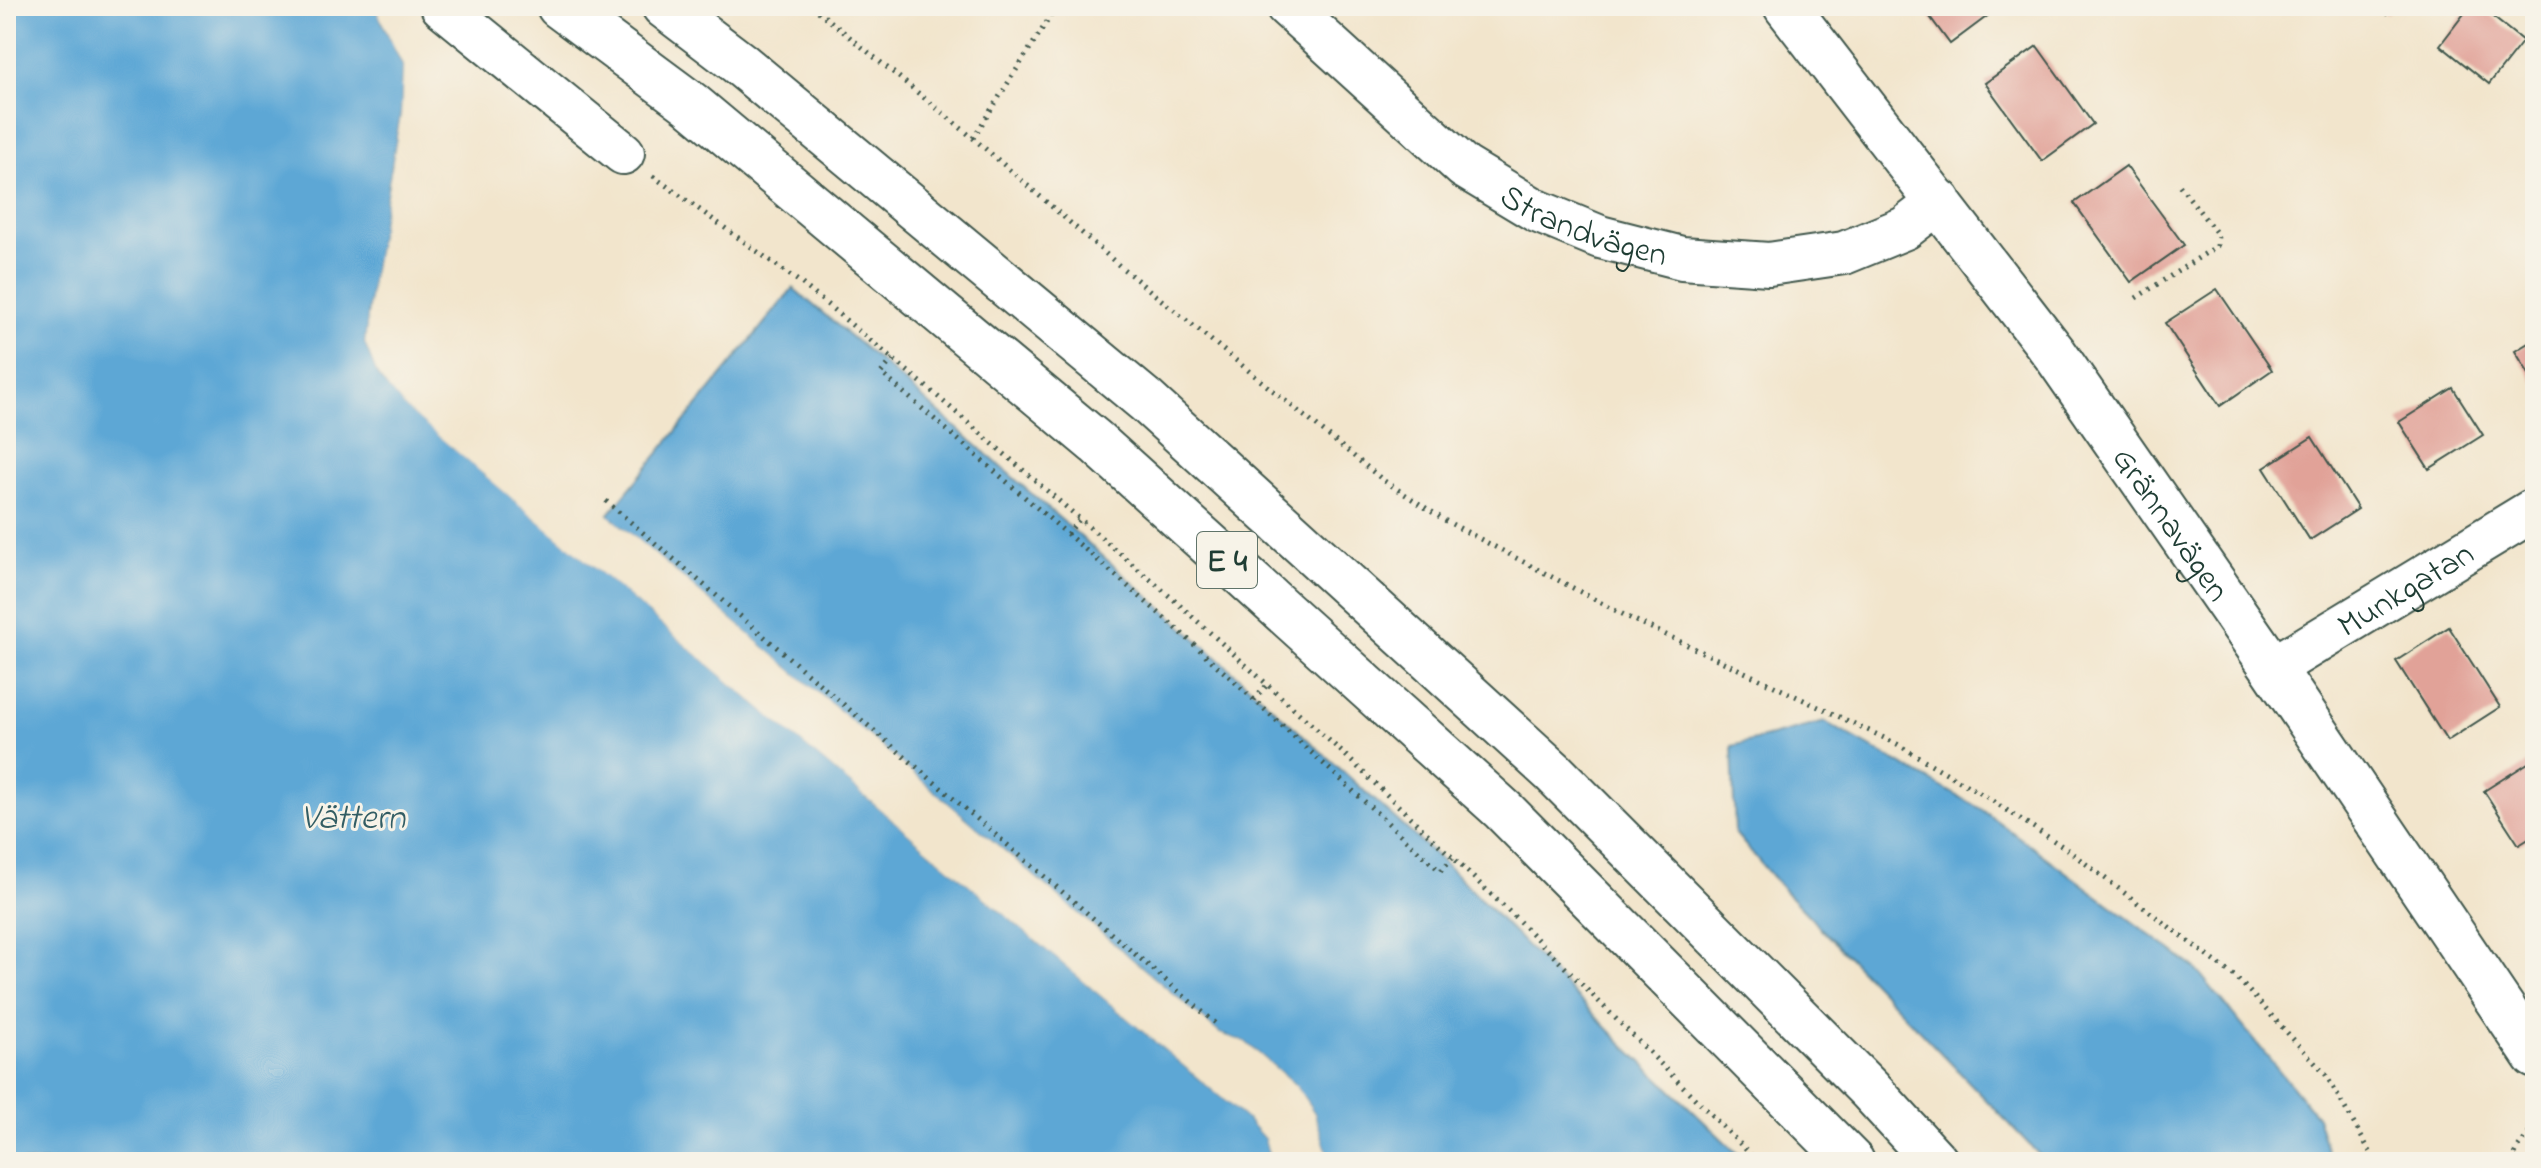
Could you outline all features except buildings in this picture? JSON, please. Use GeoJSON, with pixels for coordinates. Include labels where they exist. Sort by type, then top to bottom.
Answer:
{"type":"FeatureCollection","features":[{"type":"Feature","properties":{"kind":"main road","name":"E 4"},"geometry":{"type":"LineString","coordinates":[[559,6],[691,104],[1097,443],[1503,810],[1852,1162]]}},
{"type":"Feature","properties":{"kind":"main road","name":"E 4"},"geometry":{"type":"LineString","coordinates":[[664,6],[739,63],[1181,433],[1553,772],[1870,1090],[1936,1162]]}},
{"type":"Feature","properties":{"kind":"main road","name":"Grännavägen"},"geometry":{"type":"LineString","coordinates":[[1786,6],[1940,201],[2055,354],[2273,668],[2535,1056]]}},
{"type":"Feature","properties":{"kind":"street"},"geometry":{"type":"LineString","coordinates":[[442,6],[623,153]]}},
{"type":"Feature","properties":{"kind":"street","name":"Strandvägen"},"geometry":{"type":"LineString","coordinates":[[1287,6],[1464,167],[1537,211],[1600,237],[1682,258],[1769,264],[1844,253],[1905,228],[1940,201]]}},
{"type":"Feature","properties":{"kind":"street","name":"Munkgatan"},"geometry":{"type":"LineString","coordinates":[[2273,668],[2535,509]]}},
{"type":"Feature","properties":{"kind":"path"},"geometry":{"type":"LineString","coordinates":[[812,6],[973,138],[1121,267],[1395,488],[1446,521],[1615,611],[1897,744],[2065,848],[2237,978],[2326,1075],[2376,1162]]}},
{"type":"Feature","properties":{"kind":"path"},"geometry":{"type":"LineString","coordinates":[[973,138],[1057,6]]}},
{"type":"Feature","properties":{"kind":"path"},"geometry":{"type":"LineString","coordinates":[[623,153],[801,283],[1080,519],[1267,685],[1530,932],[1758,1162]]}},
{"type":"Feature","properties":{"kind":"path"},"geometry":{"type":"LineString","coordinates":[[2136,298],[2217,246],[2218,235],[2177,182]]}},
{"type":"Feature","properties":{"kind":"path"},"geometry":{"type":"LineString","coordinates":[[893,359],[881,373],[1254,700],[1440,871],[1453,858]]}},
{"type":"Feature","properties":{"kind":"path"},"geometry":{"type":"LineString","coordinates":[[606,501],[1219,1026]]}},
{"type":"Feature","properties":{"kind":"path"},"geometry":{"type":"LineString","coordinates":[[1067,534],[1080,519]]}},
{"type":"Feature","properties":{"kind":"path"},"geometry":{"type":"LineString","coordinates":[[1254,700],[1267,685]]}},
{"type":"Feature","properties":{"kind":"path"},"geometry":{"type":"LineString","coordinates":[[2512,1162],[2535,1125]]}},
{"type":"Feature","properties":{"kind":"water","name":"Vättern"},"geometry":{"type":"Polygon","coordinates":[[[6,6],[375,6],[403,66],[401,113],[372,280],[365,343],[378,376],[406,408],[1248,1120],[1265,1139],[1271,1162],[6,1162],[6,6]]]}},
{"type":"Feature","properties":{"kind":"water"},"geometry":{"type":"Polygon","coordinates":[[[793,288],[1179,623],[1453,871],[1620,1041],[1746,1162],[1330,1162],[1314,1113],[1296,1086],[1245,1042],[1220,1034],[608,515],[793,288]]]}},
{"type":"Feature","properties":{"kind":"water"},"geometry":{"type":"Polygon","coordinates":[[[1825,722],[1981,809],[2196,969],[2317,1117],[2331,1162],[2046,1162],[1782,888],[1735,833],[1732,746],[1825,722]]]}},
{"type":"Feature","properties":{"kind":"pier"},"geometry":{"type":"Polygon","coordinates":[[[375,6],[380,6],[407,66],[405,114],[376,281],[370,342],[381,374],[408,405],[1250,1117],[1268,1137],[1275,1162],[1271,1162],[1265,1139],[1248,1120],[405,408],[378,376],[365,343],[372,280],[401,114],[403,66],[375,6]]]}},
{"type":"Feature","properties":{"kind":"pier"},"geometry":{"type":"Polygon","coordinates":[[[605,512],[1220,1034],[1245,1042],[1296,1086],[1314,1113],[1330,1162],[1326,1162],[1310,1115],[1293,1089],[1243,1046],[1217,1037],[605,518],[605,512]]]}}]}
